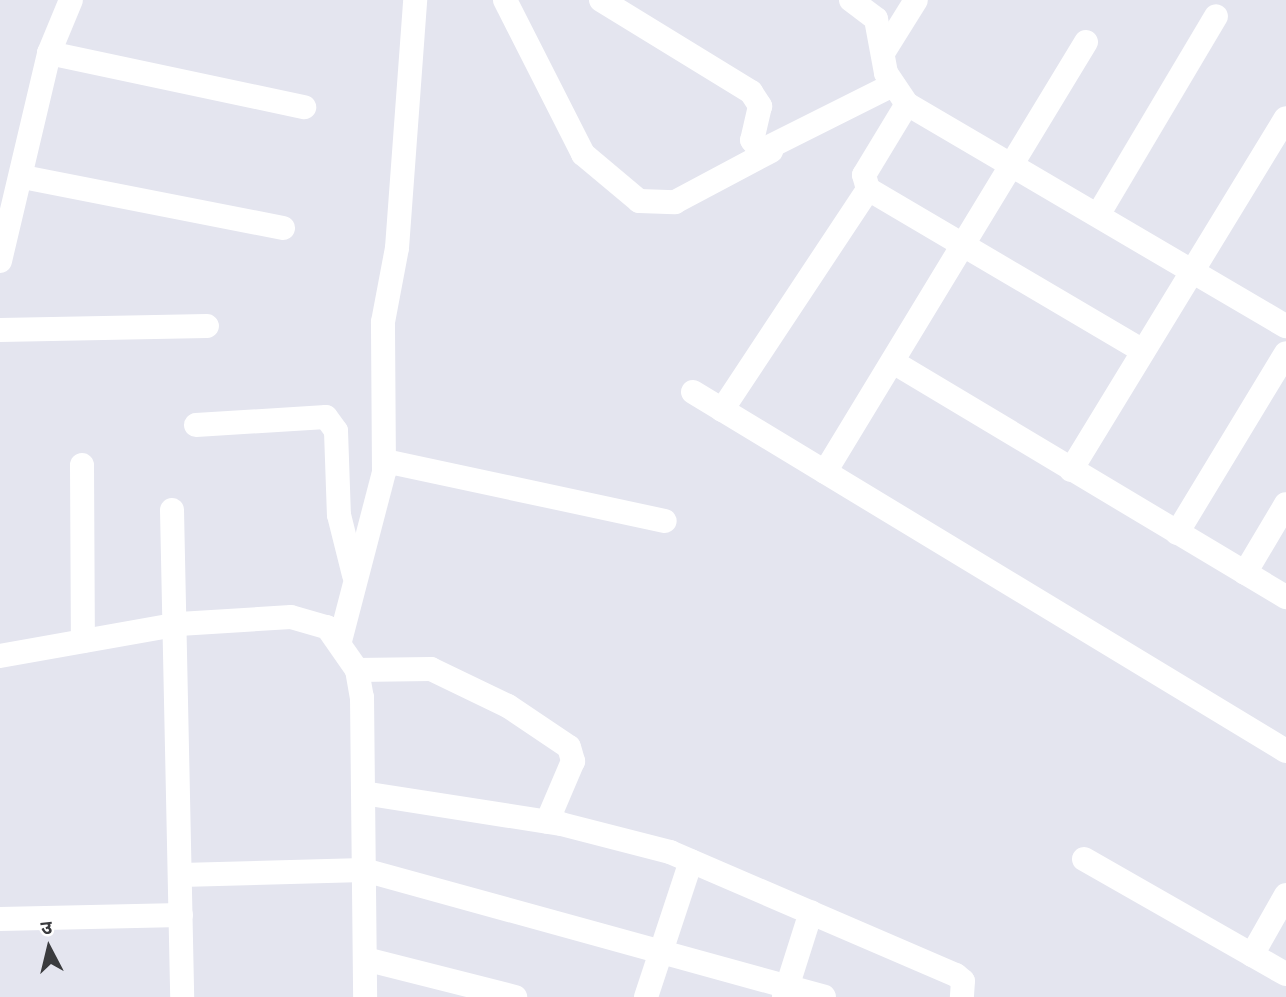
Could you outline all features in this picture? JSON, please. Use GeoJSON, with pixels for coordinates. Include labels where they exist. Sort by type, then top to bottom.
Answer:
{"type":"FeatureCollection","features":[{"type":"Feature","properties":{"kind":"street"},"geometry":{"type":"LineString","coordinates":[[0,261],[23,177],[48,53],[71,0]]}},
{"type":"Feature","properties":{"kind":"street"},"geometry":{"type":"LineString","coordinates":[[340,640],[385,461],[383,322],[397,248],[415,0]]}},
{"type":"Feature","properties":{"kind":"street"},"geometry":{"type":"LineString","coordinates":[[505,0],[583,154],[639,201],[675,202],[771,151],[899,95]]}},
{"type":"Feature","properties":{"kind":"street"},"geometry":{"type":"LineString","coordinates":[[601,0],[751,92],[760,106],[754,149],[771,151]]}},
{"type":"Feature","properties":{"kind":"street"},"geometry":{"type":"LineString","coordinates":[[851,0],[876,19],[883,53],[899,95],[1013,167],[1286,326]]}},
{"type":"Feature","properties":{"kind":"street"},"geometry":{"type":"LineString","coordinates":[[883,53],[916,0]]}},
{"type":"Feature","properties":{"kind":"street"},"geometry":{"type":"LineString","coordinates":[[1098,215],[1216,16]]}},
{"type":"Feature","properties":{"kind":"street"},"geometry":{"type":"LineString","coordinates":[[825,472],[967,244],[1086,42]]}},
{"type":"Feature","properties":{"kind":"street"},"geometry":{"type":"LineString","coordinates":[[48,53],[304,107]]}},
{"type":"Feature","properties":{"kind":"street"},"geometry":{"type":"LineString","coordinates":[[899,95],[864,175],[868,189],[967,244],[1143,351]]}},
{"type":"Feature","properties":{"kind":"street"},"geometry":{"type":"LineString","coordinates":[[1071,470],[1286,118]]}},
{"type":"Feature","properties":{"kind":"street"},"geometry":{"type":"LineString","coordinates":[[23,177],[283,228]]}},
{"type":"Feature","properties":{"kind":"street"},"geometry":{"type":"LineString","coordinates":[[722,410],[868,189]]}},
{"type":"Feature","properties":{"kind":"street"},"geometry":{"type":"LineString","coordinates":[[0,330],[207,326]]}},
{"type":"Feature","properties":{"kind":"street"},"geometry":{"type":"LineString","coordinates":[[1177,533],[1286,353]]}},
{"type":"Feature","properties":{"kind":"street"},"geometry":{"type":"LineString","coordinates":[[893,362],[1286,597]]}},
{"type":"Feature","properties":{"kind":"street"},"geometry":{"type":"LineString","coordinates":[[693,392],[1286,751]]}},
{"type":"Feature","properties":{"kind":"street"},"geometry":{"type":"LineString","coordinates":[[196,425],[326,416],[335,431],[339,515],[356,579]]}},
{"type":"Feature","properties":{"kind":"street"},"geometry":{"type":"LineString","coordinates":[[385,461],[665,521]]}},
{"type":"Feature","properties":{"kind":"street"},"geometry":{"type":"LineString","coordinates":[[82,465],[83,641]]}},
{"type":"Feature","properties":{"kind":"street"},"geometry":{"type":"LineString","coordinates":[[1245,573],[1286,504]]}},
{"type":"Feature","properties":{"kind":"street"},"geometry":{"type":"LineString","coordinates":[[172,510],[179,624],[182,997]]}},
{"type":"Feature","properties":{"kind":"street"},"geometry":{"type":"LineString","coordinates":[[0,656],[179,624],[291,617],[314,621],[340,640],[357,670],[365,870],[365,997]]}},
{"type":"Feature","properties":{"kind":"street"},"geometry":{"type":"LineString","coordinates":[[357,670],[431,669],[508,706],[569,747],[573,761],[547,822]]}},
{"type":"Feature","properties":{"kind":"street"},"geometry":{"type":"LineString","coordinates":[[363,793],[547,822],[691,861],[956,975],[963,981],[962,997]]}},
{"type":"Feature","properties":{"kind":"street"},"geometry":{"type":"LineString","coordinates":[[1084,859],[1286,974]]}},
{"type":"Feature","properties":{"kind":"street"},"geometry":{"type":"LineString","coordinates":[[646,997],[691,861]]}},
{"type":"Feature","properties":{"kind":"street"},"geometry":{"type":"LineString","coordinates":[[181,875],[365,870],[661,952],[786,992],[824,997]]}},
{"type":"Feature","properties":{"kind":"street"},"geometry":{"type":"LineString","coordinates":[[1252,956],[1286,895]]}},
{"type":"Feature","properties":{"kind":"street"},"geometry":{"type":"LineString","coordinates":[[786,992],[811,912]]}},
{"type":"Feature","properties":{"kind":"street"},"geometry":{"type":"LineString","coordinates":[[0,919],[181,915]]}},
{"type":"Feature","properties":{"kind":"street"},"geometry":{"type":"LineString","coordinates":[[365,959],[486,993],[515,997]]}}]}
